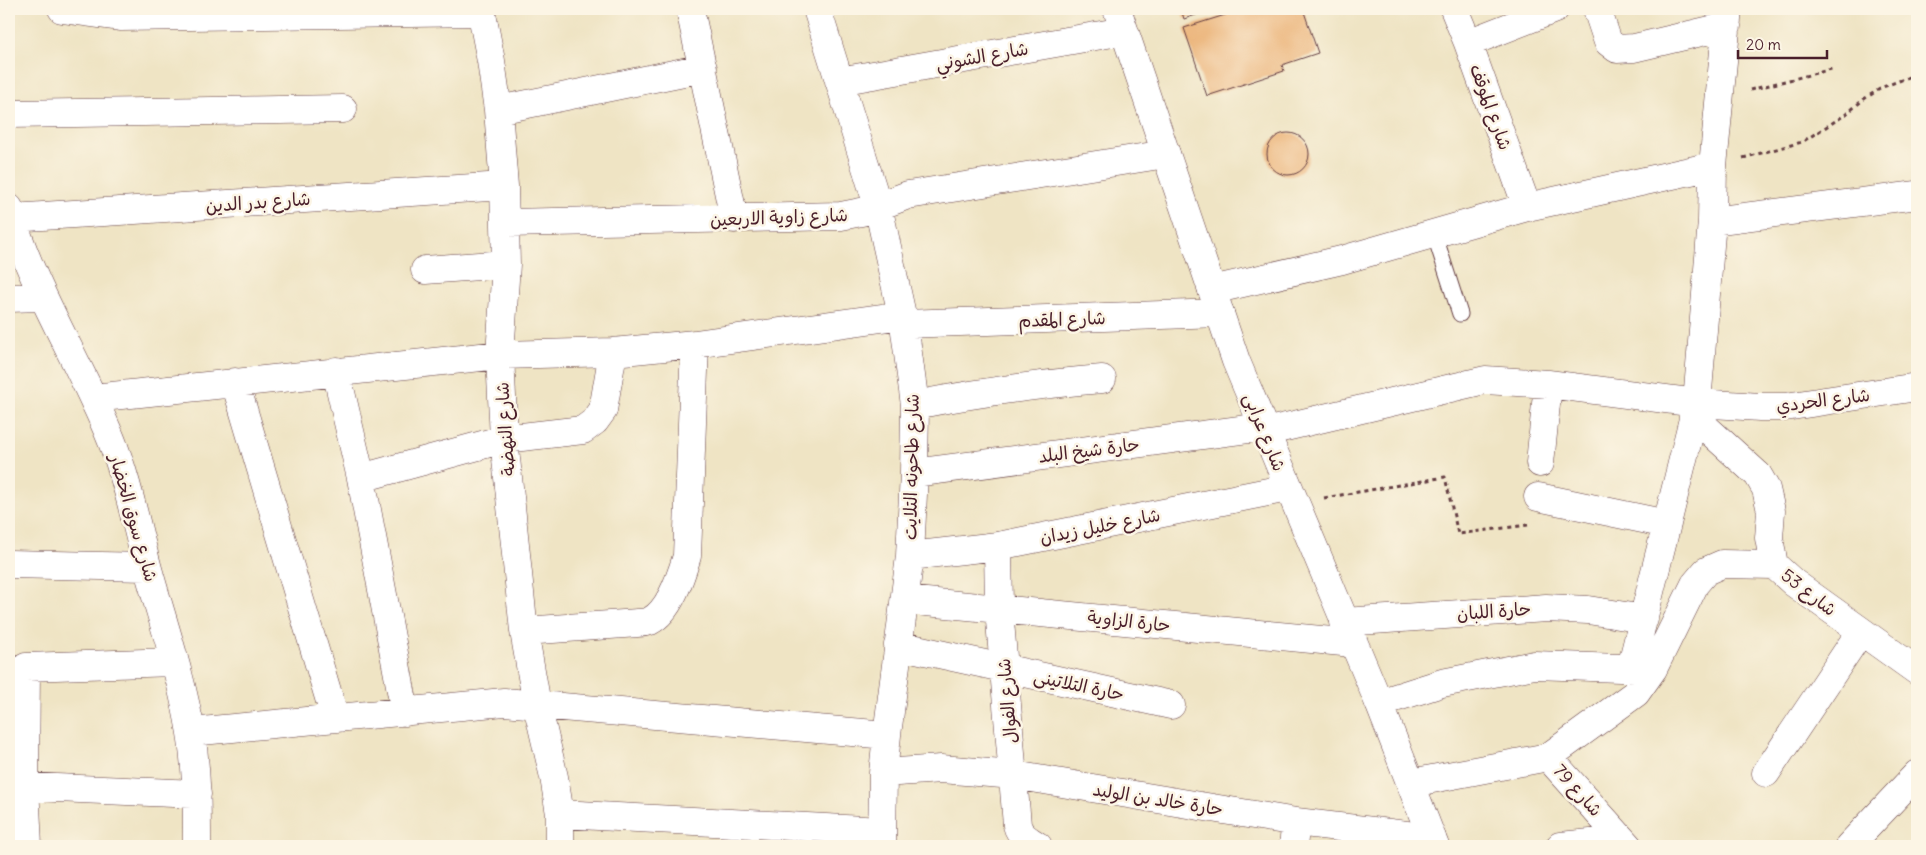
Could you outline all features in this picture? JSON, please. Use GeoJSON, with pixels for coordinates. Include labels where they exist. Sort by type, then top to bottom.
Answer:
{"type":"FeatureCollection","features":[{"type":"Feature","properties":{"kind":"street"},"geometry":{"type":"LineString","coordinates":[[62,9],[120,13],[481,11]]}},
{"type":"Feature","properties":{"kind":"street"},"geometry":{"type":"LineString","coordinates":[[690,9],[734,219]]}},
{"type":"Feature","properties":{"kind":"street","name":"شارع طاحونه التلايت"},"geometry":{"type":"LineString","coordinates":[[817,9],[878,206],[904,319],[915,405],[910,556],[883,773],[882,839]]}},
{"type":"Feature","properties":{"kind":"street","name":"شارع الموقف"},"geometry":{"type":"LineString","coordinates":[[1454,9],[1527,207]]}},
{"type":"Feature","properties":{"kind":"street"},"geometry":{"type":"LineString","coordinates":[[1468,43],[1555,9]]}},
{"type":"Feature","properties":{"kind":"street"},"geometry":{"type":"LineString","coordinates":[[1411,783],[1548,757],[1636,693],[1642,668],[1644,619],[1695,410],[1712,221],[1713,166],[1720,98],[1732,15],[1634,48],[1617,49],[1608,42],[1597,9]]}},
{"type":"Feature","properties":{"kind":"street","name":"شارع النهضة"},"geometry":{"type":"LineString","coordinates":[[481,11],[498,110],[506,223],[506,264],[500,355],[504,439],[524,631],[537,705],[554,777],[560,814],[560,846]]}},
{"type":"Feature","properties":{"kind":"street","name":"شارع الشوني"},"geometry":{"type":"LineString","coordinates":[[840,81],[1121,20]]}},
{"type":"Feature","properties":{"kind":"street","name":"شارع عرابى"},"geometry":{"type":"LineString","coordinates":[[1121,20],[1236,361],[1379,703],[1434,842]]}},
{"type":"Feature","properties":{"kind":"street"},"geometry":{"type":"LineString","coordinates":[[498,110],[703,68]]}},
{"type":"Feature","properties":{"kind":"street"},"geometry":{"type":"LineString","coordinates":[[9,114],[343,109]]}},
{"type":"Feature","properties":{"kind":"street","name":"شارع زاوية الاربعين"},"geometry":{"type":"LineString","coordinates":[[506,223],[841,216],[854,214],[908,195],[1166,154]]}},
{"type":"Feature","properties":{"kind":"street","name":"شارع المقدم"},"geometry":{"type":"LineString","coordinates":[[93,398],[500,355],[613,352],[904,319],[1216,302],[1342,260],[1527,207],[1713,166]]}},
{"type":"Feature","properties":{"kind":"street","name":"شارع بدر الدين"},"geometry":{"type":"LineString","coordinates":[[10,213],[504,186]]}},
{"type":"Feature","properties":{"kind":"street"},"geometry":{"type":"LineString","coordinates":[[1712,221],[1917,196]]}},
{"type":"Feature","properties":{"kind":"street","name":"شارع سوق الخضار"},"geometry":{"type":"LineString","coordinates":[[10,213],[25,257],[42,297],[93,398],[111,440],[127,487],[174,662],[190,732],[197,794],[197,846]]}},
{"type":"Feature","properties":{"kind":"street"},"geometry":{"type":"LineString","coordinates":[[425,270],[506,264]]}},
{"type":"Feature","properties":{"kind":"street"},"geometry":{"type":"LineString","coordinates":[[9,298],[42,297]]}},
{"type":"Feature","properties":{"kind":"street"},"geometry":{"type":"LineString","coordinates":[[524,631],[638,623],[650,621],[661,613],[679,582],[687,556],[695,344]]}},
{"type":"Feature","properties":{"kind":"street"},"geometry":{"type":"LineString","coordinates":[[361,478],[504,439],[583,430],[595,421],[603,410],[613,352]]}},
{"type":"Feature","properties":{"kind":"street"},"geometry":{"type":"LineString","coordinates":[[336,371],[361,478],[405,712]]}},
{"type":"Feature","properties":{"kind":"street"},"geometry":{"type":"LineString","coordinates":[[915,405],[1039,384],[1102,378]]}},
{"type":"Feature","properties":{"kind":"street","name":"حارة شيخ البلد"},"geometry":{"type":"LineString","coordinates":[[914,473],[1264,429],[1484,380],[1548,384]]}},
{"type":"Feature","properties":{"kind":"street"},"geometry":{"type":"LineString","coordinates":[[235,382],[335,718]]}},
{"type":"Feature","properties":{"kind":"street"},"geometry":{"type":"LineString","coordinates":[[1540,462],[1548,384]]}},
{"type":"Feature","properties":{"kind":"street","name":"شارع الحردي"},"geometry":{"type":"LineString","coordinates":[[1548,384],[1695,410],[1786,407],[1917,387]]}},
{"type":"Feature","properties":{"kind":"street","name":"شارع 53"},"geometry":{"type":"LineString","coordinates":[[1695,410],[1758,475],[1766,489],[1771,511],[1769,538],[1774,565],[1794,583],[1917,671]]}},
{"type":"Feature","properties":{"kind":"street","name":"شارع خليل زيدان"},"geometry":{"type":"LineString","coordinates":[[910,556],[998,546],[1291,496]]}},
{"type":"Feature","properties":{"kind":"street"},"geometry":{"type":"LineString","coordinates":[[1538,497],[1667,524]]}},
{"type":"Feature","properties":{"kind":"street","name":"شارع الفوال"},"geometry":{"type":"LineString","coordinates":[[998,546],[999,609],[1018,831],[1038,846]]}},
{"type":"Feature","properties":{"kind":"street"},"geometry":{"type":"LineString","coordinates":[[9,564],[147,567]]}},
{"type":"Feature","properties":{"kind":"street"},"geometry":{"type":"LineString","coordinates":[[1642,668],[1695,584],[1706,571],[1722,564],[1774,565]]}},
{"type":"Feature","properties":{"kind":"street","name":"حارة الزاوية"},"geometry":{"type":"LineString","coordinates":[[905,600],[999,609],[1349,633]]}},
{"type":"Feature","properties":{"kind":"street","name":"حارة اللبان"},"geometry":{"type":"LineString","coordinates":[[1349,633],[1546,608],[1588,610],[1644,619]]}},
{"type":"Feature","properties":{"kind":"street"},"geometry":{"type":"LineString","coordinates":[[1766,773],[1861,631]]}},
{"type":"Feature","properties":{"kind":"street","name":"حارة التلاتينى"},"geometry":{"type":"LineString","coordinates":[[898,645],[1171,705]]}},
{"type":"Feature","properties":{"kind":"street"},"geometry":{"type":"LineString","coordinates":[[28,846],[17,786],[26,667],[174,662]]}},
{"type":"Feature","properties":{"kind":"street"},"geometry":{"type":"LineString","coordinates":[[1379,703],[1442,683],[1534,666],[1642,668]]}},
{"type":"Feature","properties":{"kind":"street"},"geometry":{"type":"LineString","coordinates":[[190,732],[504,702],[887,735]]}},
{"type":"Feature","properties":{"kind":"street","name":"شارع 79"},"geometry":{"type":"LineString","coordinates":[[1548,757],[1625,843]]}},
{"type":"Feature","properties":{"kind":"street","name":"حارة خالد بن الوليد"},"geometry":{"type":"LineString","coordinates":[[883,773],[941,769],[1014,775],[1294,834],[1434,842]]}},
{"type":"Feature","properties":{"kind":"street"},"geometry":{"type":"LineString","coordinates":[[1849,846],[1917,774]]}},
{"type":"Feature","properties":{"kind":"street"},"geometry":{"type":"LineString","coordinates":[[17,786],[197,794]]}},
{"type":"Feature","properties":{"kind":"street"},"geometry":{"type":"LineString","coordinates":[[560,814],[882,839]]}},
{"type":"Feature","properties":{"kind":"street"},"geometry":{"type":"LineString","coordinates":[[1560,846],[1625,843]]}},
{"type":"Feature","properties":{"kind":"lane"},"geometry":{"type":"LineString","coordinates":[[1434,233],[1460,314]]}},
{"type":"Feature","properties":{"kind":"path"},"geometry":{"type":"LineString","coordinates":[[1720,98],[1832,69]]}},
{"type":"Feature","properties":{"kind":"path"},"geometry":{"type":"LineString","coordinates":[[1713,166],[1802,142],[1845,115],[1864,99],[1883,87],[1917,74]]}},
{"type":"Feature","properties":{"kind":"path"},"geometry":{"type":"LineString","coordinates":[[1291,496],[1445,478],[1458,534],[1537,523],[1538,497]]}},
{"type":"Feature","properties":{"kind":"building"},"geometry":{"type":"Polygon","coordinates":[[[1181,9],[1213,9],[1184,19],[1181,9]]]}},
{"type":"Feature","properties":{"kind":"building"},"geometry":{"type":"Polygon","coordinates":[[[1244,9],[1303,9],[1318,53],[1282,65],[1284,71],[1207,96],[1184,28],[1244,9]]]}},
{"type":"Feature","properties":{"kind":"building"},"geometry":{"type":"Polygon","coordinates":[[[1292,133],[1300,136],[1306,142],[1309,154],[1306,166],[1300,172],[1284,175],[1276,172],[1270,166],[1267,150],[1270,142],[1276,136],[1292,133]]]}}]}
